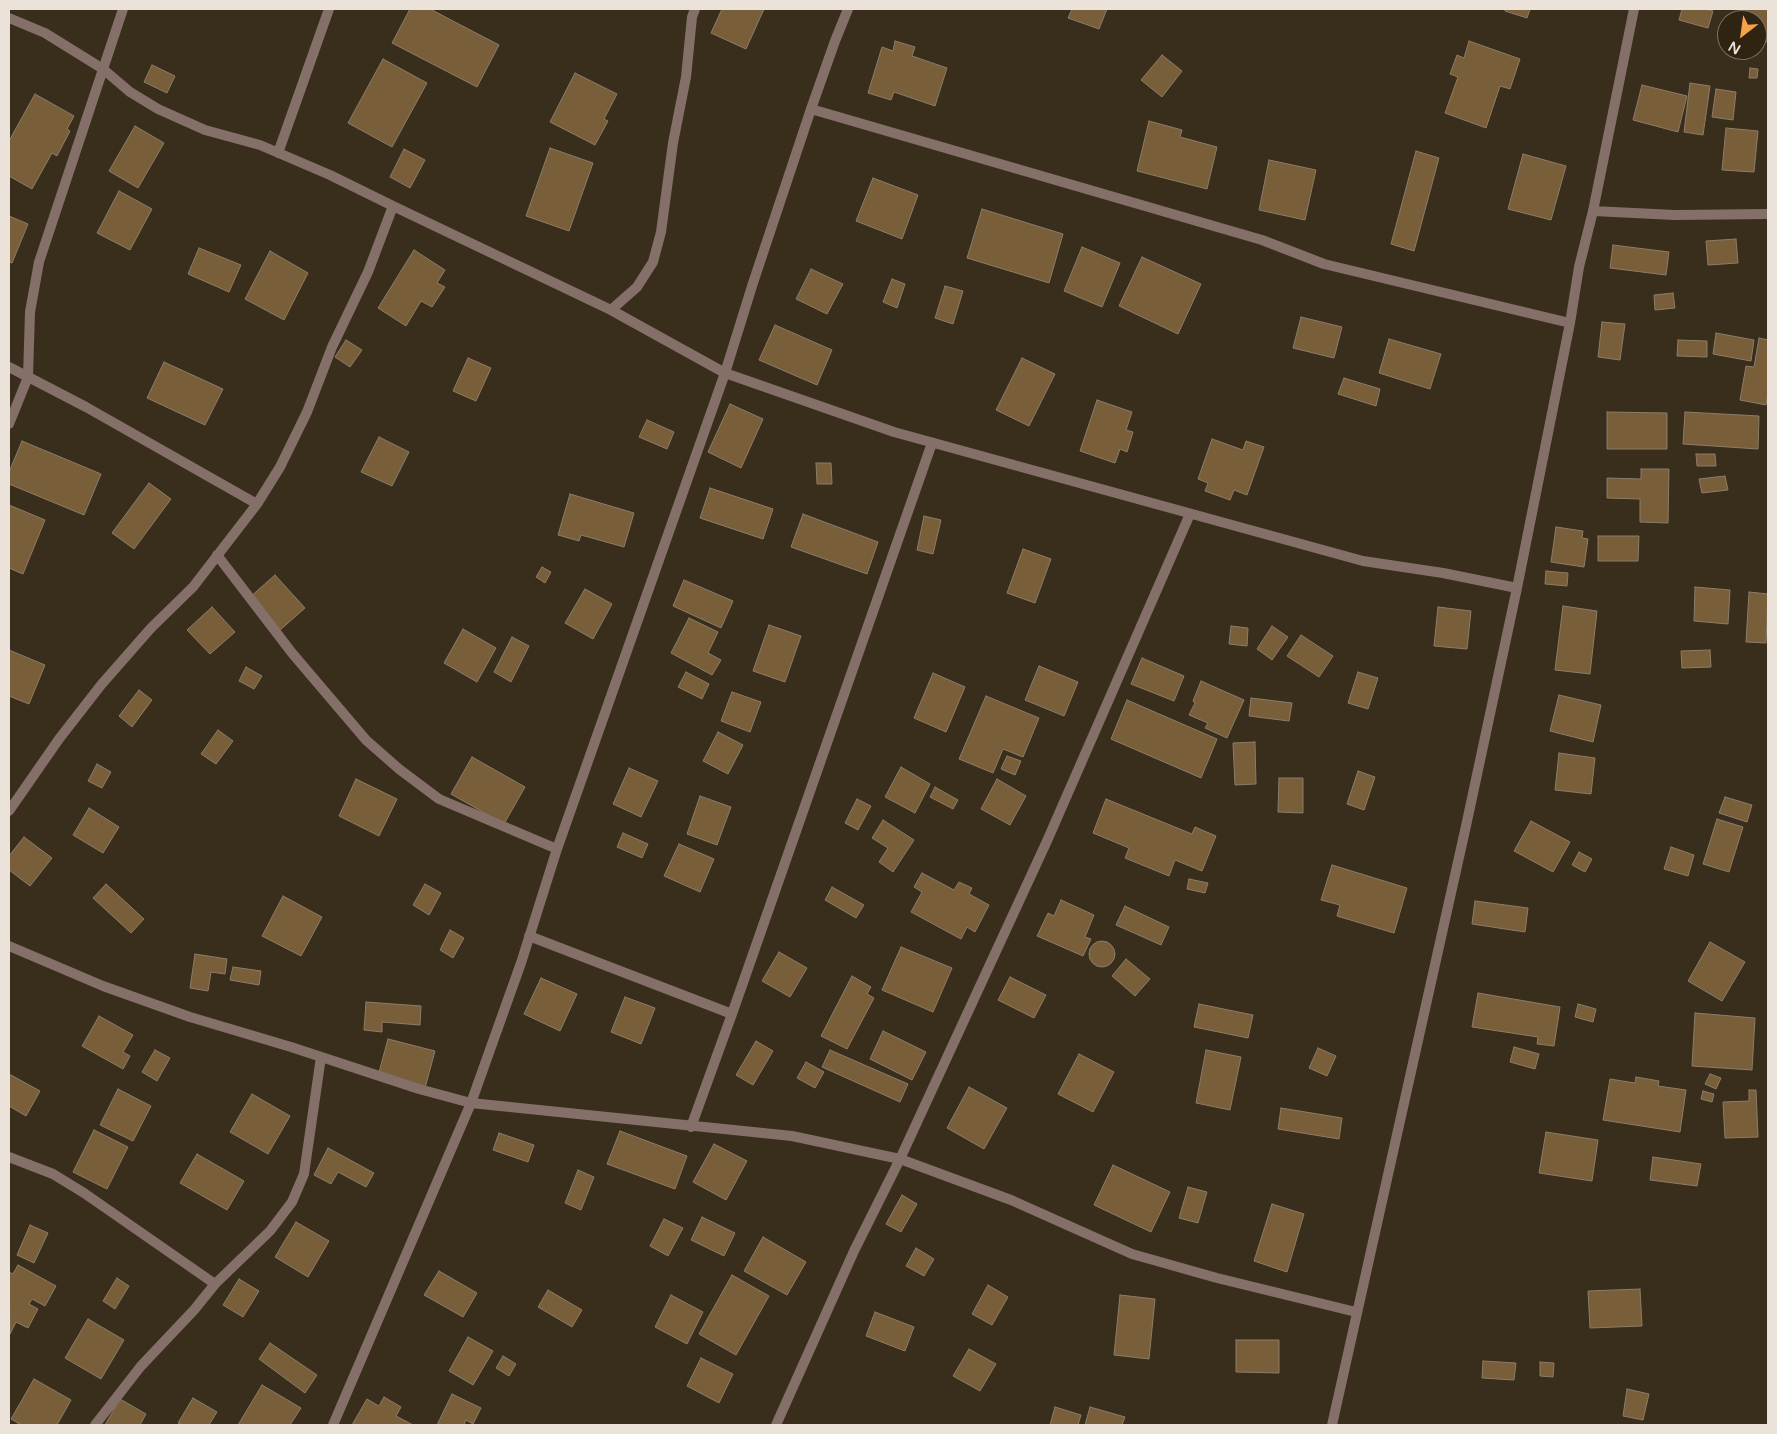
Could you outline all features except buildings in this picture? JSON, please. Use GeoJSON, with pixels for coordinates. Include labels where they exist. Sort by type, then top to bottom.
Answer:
{"type":"FeatureCollection","features":[{"type":"Feature","properties":{"kind":"street"},"geometry":{"type":"LineString","coordinates":[[9,424],[28,377],[30,312],[40,262],[123,9]]}},
{"type":"Feature","properties":{"kind":"street"},"geometry":{"type":"LineString","coordinates":[[278,153],[329,9]]}},
{"type":"Feature","properties":{"kind":"street"},"geometry":{"type":"LineString","coordinates":[[611,310],[637,287],[653,262],[661,232],[673,142],[686,77],[692,17],[695,9]]}},
{"type":"Feature","properties":{"kind":"street"},"geometry":{"type":"LineString","coordinates":[[333,1425],[470,1103],[529,936],[557,849],[725,373],[811,109],[848,9]]}},
{"type":"Feature","properties":{"kind":"street"},"geometry":{"type":"LineString","coordinates":[[1332,1425],[1464,836],[1517,588],[1570,323],[1579,267],[1593,211],[1634,9]]}},
{"type":"Feature","properties":{"kind":"street"},"geometry":{"type":"LineString","coordinates":[[9,18],[45,33],[103,69],[130,92],[158,109],[205,130],[260,145],[330,175],[611,310],[725,373],[894,432],[1363,561],[1443,573],[1517,588]]}},
{"type":"Feature","properties":{"kind":"street"},"geometry":{"type":"LineString","coordinates":[[811,109],[1262,240],[1324,264],[1570,323]]}},
{"type":"Feature","properties":{"kind":"street"},"geometry":{"type":"LineString","coordinates":[[9,811],[59,739],[101,685],[151,628],[193,587],[257,504],[280,467],[307,412],[332,347],[368,272],[393,206]]}},
{"type":"Feature","properties":{"kind":"street"},"geometry":{"type":"LineString","coordinates":[[1593,211],[1675,215],[1768,214]]}},
{"type":"Feature","properties":{"kind":"street"},"geometry":{"type":"LineString","coordinates":[[9,366],[86,407],[257,504]]}},
{"type":"Feature","properties":{"kind":"street"},"geometry":{"type":"LineString","coordinates":[[692,1126],[932,443]]}},
{"type":"Feature","properties":{"kind":"street"},"geometry":{"type":"LineString","coordinates":[[776,1425],[854,1251],[900,1159],[1047,841],[1190,514]]}},
{"type":"Feature","properties":{"kind":"street"},"geometry":{"type":"LineString","coordinates":[[218,555],[292,653],[366,740],[399,769],[438,799],[557,849]]}},
{"type":"Feature","properties":{"kind":"street"},"geometry":{"type":"LineString","coordinates":[[529,936],[732,1014]]}},
{"type":"Feature","properties":{"kind":"street"},"geometry":{"type":"LineString","coordinates":[[9,946],[103,986],[190,1017],[419,1089],[470,1103],[792,1136],[900,1159],[1011,1200],[1132,1254],[1217,1278],[1356,1312]]}},
{"type":"Feature","properties":{"kind":"street"},"geometry":{"type":"LineString","coordinates":[[95,1425],[141,1366],[194,1310],[215,1284],[270,1231],[292,1202],[304,1174],[321,1057]]}},
{"type":"Feature","properties":{"kind":"street"},"geometry":{"type":"LineString","coordinates":[[9,1157],[53,1174],[84,1193],[215,1284]]}}]}
